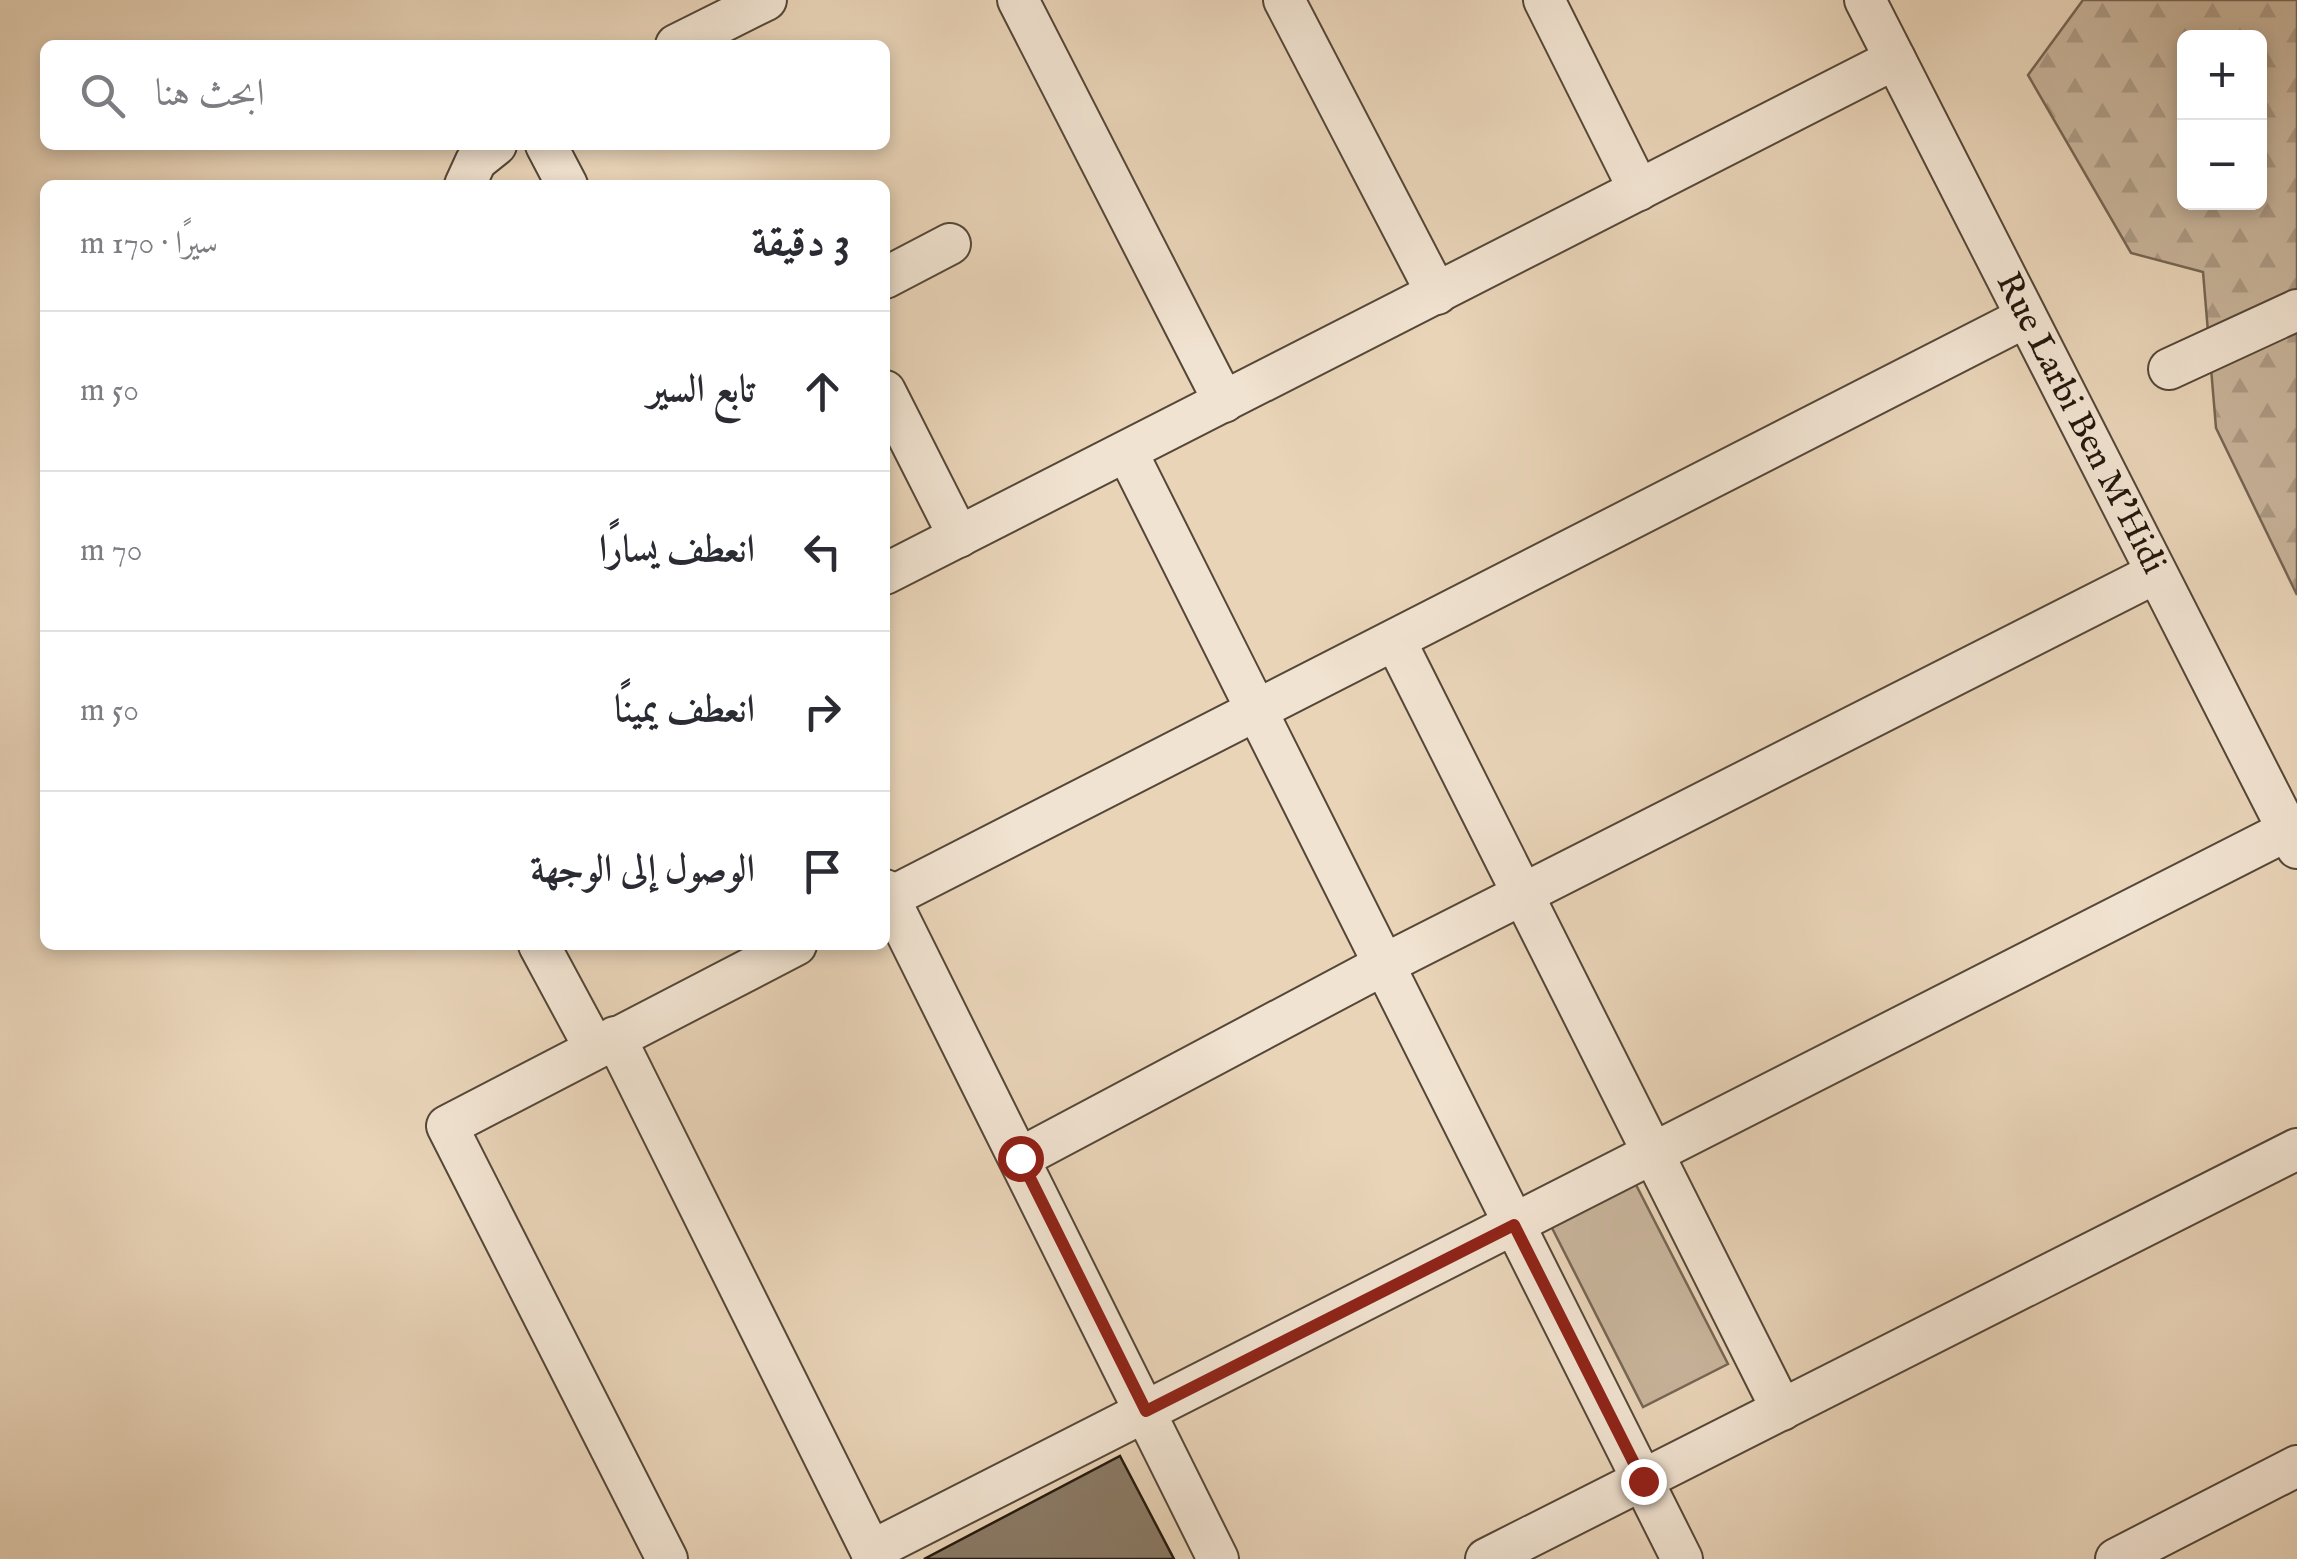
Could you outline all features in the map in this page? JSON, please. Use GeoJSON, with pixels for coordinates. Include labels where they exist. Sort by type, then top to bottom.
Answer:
{"type":"FeatureCollection","features":[{"type":"Feature","properties":{"kind":"street"},"geometry":{"type":"LineString","coordinates":[[686,40],[766,0]]}},
{"type":"Feature","properties":{"kind":"street"},"geometry":{"type":"LineString","coordinates":[[1018,0],[1224,402]]}},
{"type":"Feature","properties":{"kind":"street"},"geometry":{"type":"LineString","coordinates":[[1284,0],[1437,294]]}},
{"type":"Feature","properties":{"kind":"street"},"geometry":{"type":"LineString","coordinates":[[1544,0],[1639,190]]}},
{"type":"Feature","properties":{"kind":"street","name":"Rue Larbi Ben M'Hidi"},"geometry":{"type":"LineString","coordinates":[[1865,0],[2292,839]]}},
{"type":"Feature","properties":{"kind":"street"},"geometry":{"type":"LineString","coordinates":[[890,572],[1895,59]]}},
{"type":"Feature","properties":{"kind":"street"},"geometry":{"type":"LineString","coordinates":[[467,180],[476,161],[490,150]]}},
{"type":"Feature","properties":{"kind":"street"},"geometry":{"type":"LineString","coordinates":[[549,150],[564,180]]}},
{"type":"Feature","properties":{"kind":"street"},"geometry":{"type":"LineString","coordinates":[[890,275],[950,244]]}},
{"type":"Feature","properties":{"kind":"street"},"geometry":{"type":"LineString","coordinates":[[2170,370],[2297,310]]}},
{"type":"Feature","properties":{"kind":"street"},"geometry":{"type":"LineString","coordinates":[[890,894],[1256,712],[2026,317]]}},
{"type":"Feature","properties":{"kind":"street"},"geometry":{"type":"LineString","coordinates":[[890,401],[959,537]]}},
{"type":"Feature","properties":{"kind":"street"},"geometry":{"type":"LineString","coordinates":[[1126,452],[1682,1559]]}},
{"type":"Feature","properties":{"kind":"street"},"geometry":{"type":"LineString","coordinates":[[1020,1158],[1383,965],[2156,572]]}},
{"type":"Feature","properties":{"kind":"street"},"geometry":{"type":"LineString","coordinates":[[1395,640],[1782,1410]]}},
{"type":"Feature","properties":{"kind":"street"},"geometry":{"type":"LineString","coordinates":[[542,950],[605,1042],[873,1555],[1146,1411],[1655,1153],[2292,839]]}},
{"type":"Feature","properties":{"kind":"street"},"geometry":{"type":"LineString","coordinates":[[890,904],[1218,1559]]}},
{"type":"Feature","properties":{"kind":"street"},"geometry":{"type":"LineString","coordinates":[[667,1559],[447,1126],[786,950]]}},
{"type":"Feature","properties":{"kind":"street"},"geometry":{"type":"LineString","coordinates":[[1486,1559],[2297,1149]]}},
{"type":"Feature","properties":{"kind":"street"},"geometry":{"type":"LineString","coordinates":[[2116,1559],[2297,1466]]}},
{"type":"Feature","properties":{"kind":"green space"},"geometry":{"type":"Polygon","coordinates":[[[2083,0],[2297,0],[2297,595],[2216,428],[2203,272],[2131,253],[2028,75],[2083,0]]]}},
{"type":"Feature","properties":{"kind":"green space"},"geometry":{"type":"Polygon","coordinates":[[[1633,1179],[1728,1364],[1643,1407],[1549,1222],[1633,1179]]]}},
{"type":"Feature","properties":{"kind":"building"},"geometry":{"type":"Polygon","coordinates":[[[1120,1456],[1174,1559],[924,1559],[1120,1456]]]}},
{"type":"Feature","properties":{"kind":"route"},"geometry":{"type":"LineString","coordinates":[[1020,1158],[1146,1411],[1514,1225],[1643,1481]]}}]}
